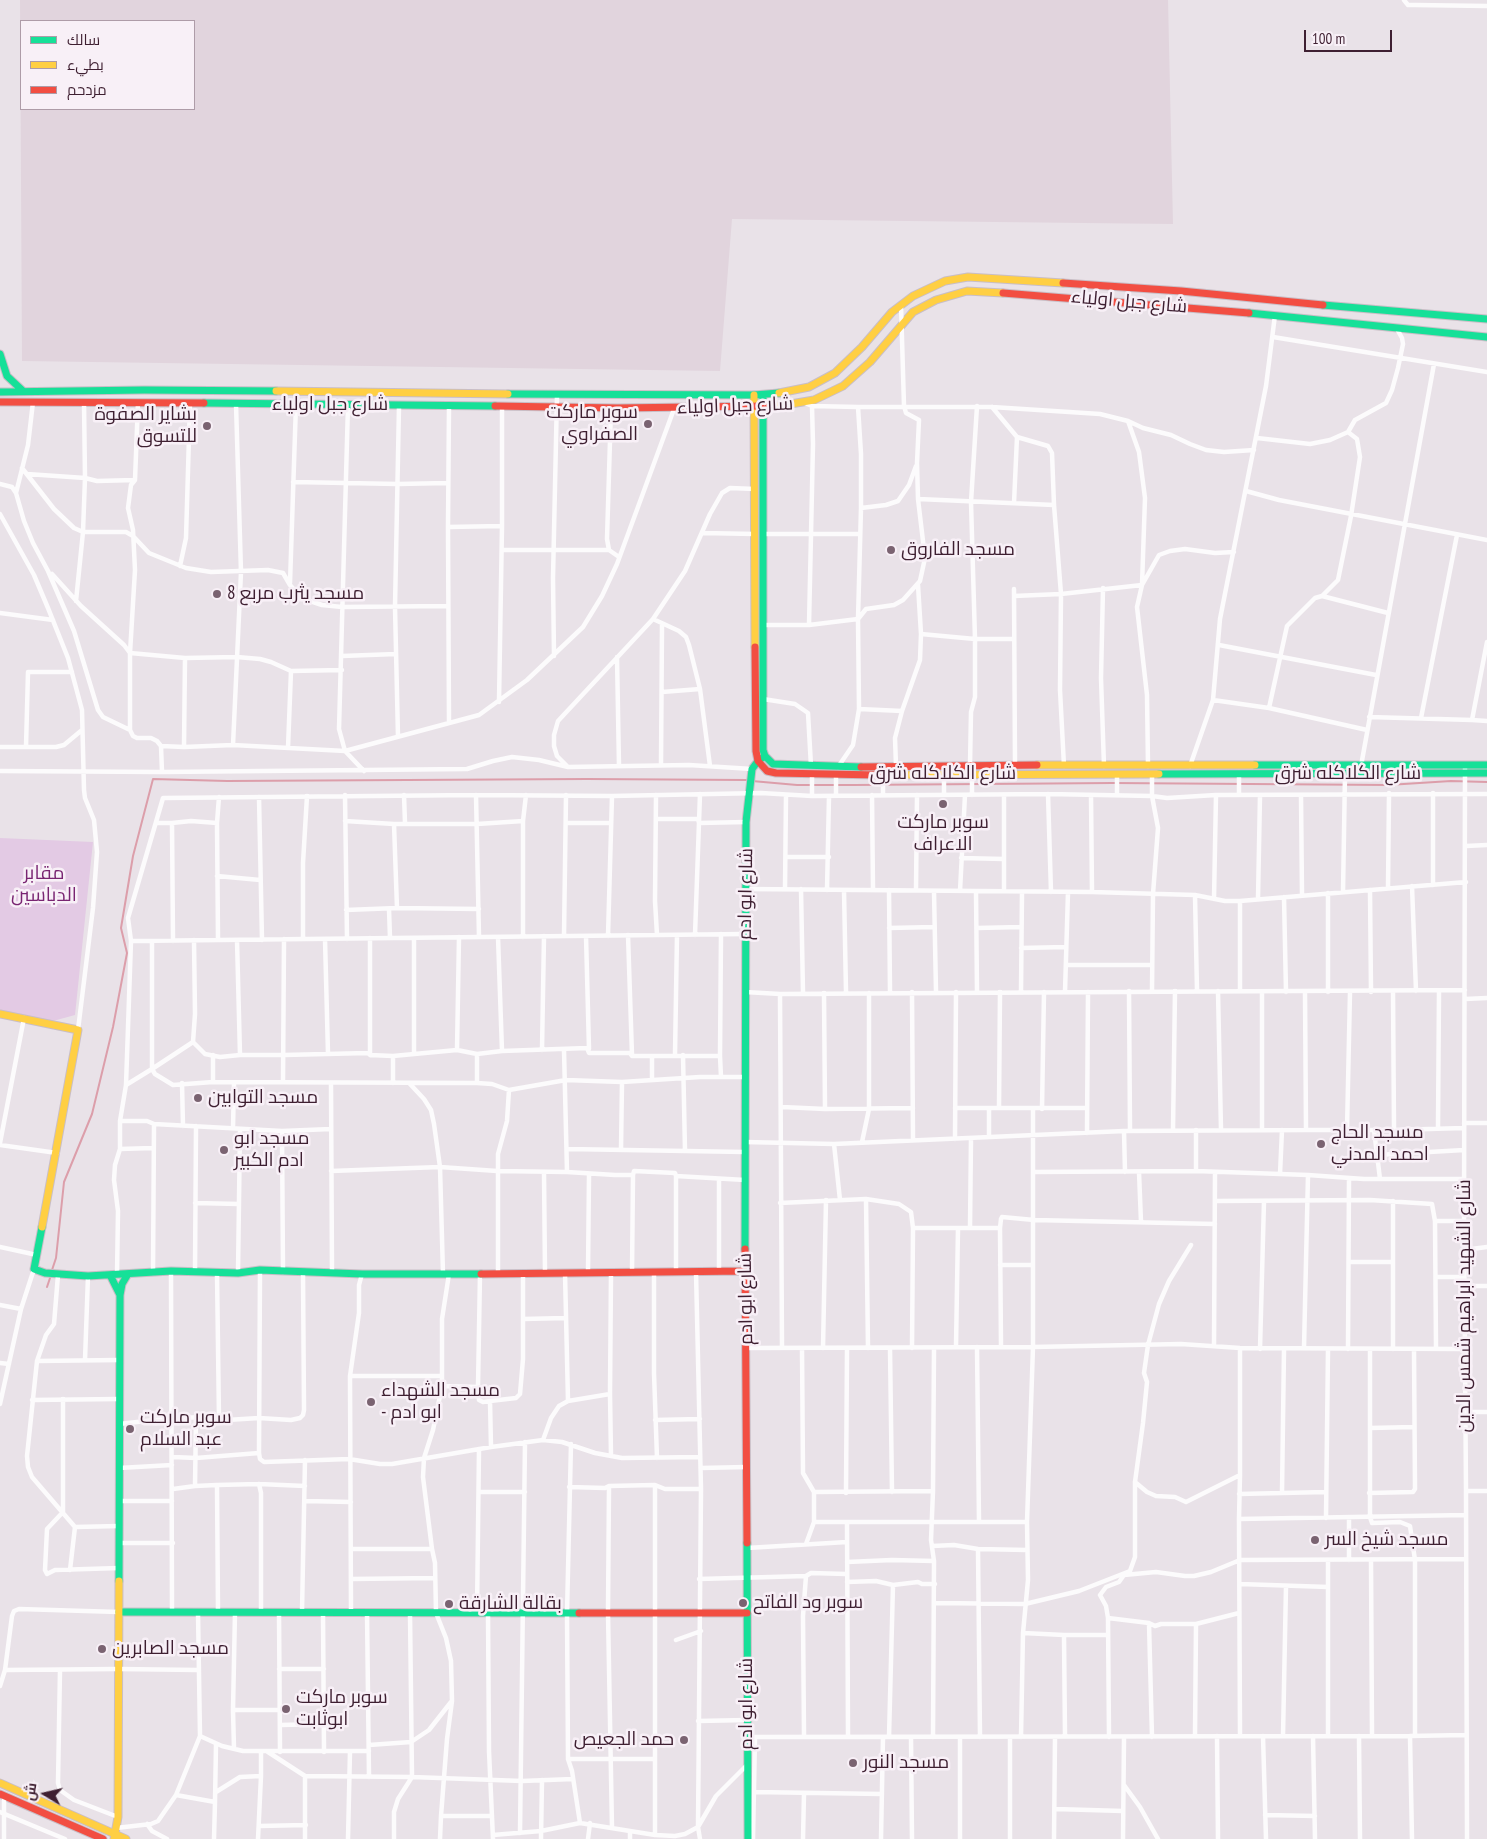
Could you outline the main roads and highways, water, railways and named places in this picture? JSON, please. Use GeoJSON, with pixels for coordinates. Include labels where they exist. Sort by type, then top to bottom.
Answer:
{"type":"FeatureCollection","features":[{"type":"Feature","properties":{"kind":"main road","name":"شارع جبل اولياء"},"geometry":{"type":"LineString","coordinates":[[0,392],[144,390],[557,395],[754,395],[784,392],[809,386],[835,373],[862,347],[901,304],[912,296],[945,281],[977,276],[1218,294],[1413,314],[1487,319]]}},
{"type":"Feature","properties":{"kind":"main road","name":"شارع جبل اولياء"},"geometry":{"type":"LineString","coordinates":[[0,402],[674,409],[808,404],[830,393],[855,376],[870,362],[901,324],[919,308],[957,293],[974,291],[1275,315],[1487,337]]}},
{"type":"Feature","properties":{"kind":"main road"},"geometry":{"type":"LineString","coordinates":[[0,354],[7,376],[23,391]]}},
{"type":"Feature","properties":{"kind":"main road"},"geometry":{"type":"LineString","coordinates":[[763,394],[763,750],[765,756]]}},
{"type":"Feature","properties":{"kind":"main road"},"geometry":{"type":"LineString","coordinates":[[754,395],[756,751],[758,761]]}},
{"type":"Feature","properties":{"kind":"main road","name":"شارع ابو ادم"},"geometry":{"type":"LineString","coordinates":[[748,1839],[747,1765],[751,1737],[747,1720],[746,822],[747,794],[752,769],[765,756]]}},
{"type":"Feature","properties":{"kind":"main road","name":"شارع الكلاكله شرق"},"geometry":{"type":"LineString","coordinates":[[765,756],[770,762],[778,765],[838,767],[970,765],[1361,766],[1465,769],[1487,773]]}},
{"type":"Feature","properties":{"kind":"main road","name":"شارع الكلاكله شرق"},"geometry":{"type":"LineString","coordinates":[[758,761],[764,769],[773,773],[812,775],[1345,774],[1465,769],[1487,765]]}},
{"type":"Feature","properties":{"kind":"main road"},"geometry":{"type":"LineString","coordinates":[[0,1014],[78,1030],[57,1153],[34,1269],[45,1273],[88,1276],[171,1271],[238,1273],[260,1270],[362,1274],[745,1271]]}},
{"type":"Feature","properties":{"kind":"main road"},"geometry":{"type":"LineString","coordinates":[[115,1834],[118,1817],[120,1295],[122,1284],[128,1274]]}},
{"type":"Feature","properties":{"kind":"main road"},"geometry":{"type":"LineString","coordinates":[[114,1275],[120,1295]]}},
{"type":"Feature","properties":{"kind":"main road"},"geometry":{"type":"LineString","coordinates":[[118,1612],[747,1612]]}},
{"type":"Feature","properties":{"kind":"main road"},"geometry":{"type":"LineString","coordinates":[[0,1784],[126,1839]]}},
{"type":"Feature","properties":{"kind":"main road"},"geometry":{"type":"LineString","coordinates":[[2,1795],[88,1836],[103,1839]]}},
{"type":"Feature","properties":{"kind":"waterway"},"geometry":{"type":"LineString","coordinates":[[52,1270],[56,1258],[64,1182],[92,1114],[113,1027],[127,953],[121,928],[133,856],[153,779],[227,781],[747,780]]}},
{"type":"Feature","properties":{"kind":"waterway"},"geometry":{"type":"LineString","coordinates":[[752,781],[797,785],[1113,783],[1388,785],[1451,781],[1487,782]]}},
{"type":"Feature","properties":{"kind":"waterway"},"geometry":{"type":"LineString","coordinates":[[47,1287],[51,1275]]}},
{"type":"Feature","properties":{"kind":"place","name":"سوبر ماركت الصفراوي"},"geometry":{"type":"Point","coordinates":[648,424]}},
{"type":"Feature","properties":{"kind":"place","name":"بشاير الصفوة للتسوق"},"geometry":{"type":"Point","coordinates":[207,426]}},
{"type":"Feature","properties":{"kind":"place","name":"مسجد الفاروق"},"geometry":{"type":"Point","coordinates":[891,550]}},
{"type":"Feature","properties":{"kind":"place","name":"مسجد يثرب مربع 8"},"geometry":{"type":"Point","coordinates":[217,594]}},
{"type":"Feature","properties":{"kind":"place","name":"سوبر ماركت الاعراف"},"geometry":{"type":"Point","coordinates":[943,804]}},
{"type":"Feature","properties":{"kind":"place","name":"مسجد التوابين"},"geometry":{"type":"Point","coordinates":[198,1098]}},
{"type":"Feature","properties":{"kind":"place","name":"مسجد الحاج احمد المدني"},"geometry":{"type":"Point","coordinates":[1321,1144]}},
{"type":"Feature","properties":{"kind":"place","name":"مسجد ابو ادم الكبير"},"geometry":{"type":"Point","coordinates":[224,1150]}},
{"type":"Feature","properties":{"kind":"place","name":"مسجد الشهداء - ابو ادم"},"geometry":{"type":"Point","coordinates":[371,1402]}},
{"type":"Feature","properties":{"kind":"place","name":"سوبر ماركت عبد السلام"},"geometry":{"type":"Point","coordinates":[130,1429]}},
{"type":"Feature","properties":{"kind":"place","name":"مسجد شيخ السر"},"geometry":{"type":"Point","coordinates":[1315,1540]}},
{"type":"Feature","properties":{"kind":"place","name":"سوبر ود الفاتح"},"geometry":{"type":"Point","coordinates":[743,1603]}},
{"type":"Feature","properties":{"kind":"place","name":"بقالة الشارقة"},"geometry":{"type":"Point","coordinates":[449,1604]}},
{"type":"Feature","properties":{"kind":"place","name":"مسجد الصابرين"},"geometry":{"type":"Point","coordinates":[102,1649]}},
{"type":"Feature","properties":{"kind":"place","name":"سوبر ماركت ابوثابت"},"geometry":{"type":"Point","coordinates":[286,1709]}},
{"type":"Feature","properties":{"kind":"place","name":"حمد الجعيص"},"geometry":{"type":"Point","coordinates":[684,1740]}},
{"type":"Feature","properties":{"kind":"place","name":"مسجد النور"},"geometry":{"type":"Point","coordinates":[853,1763]}},
{"type":"Feature","properties":{"kind":"park label","name":"مقابر الدباسين"},"geometry":{"type":"Point","coordinates":[44,885]}}]}
